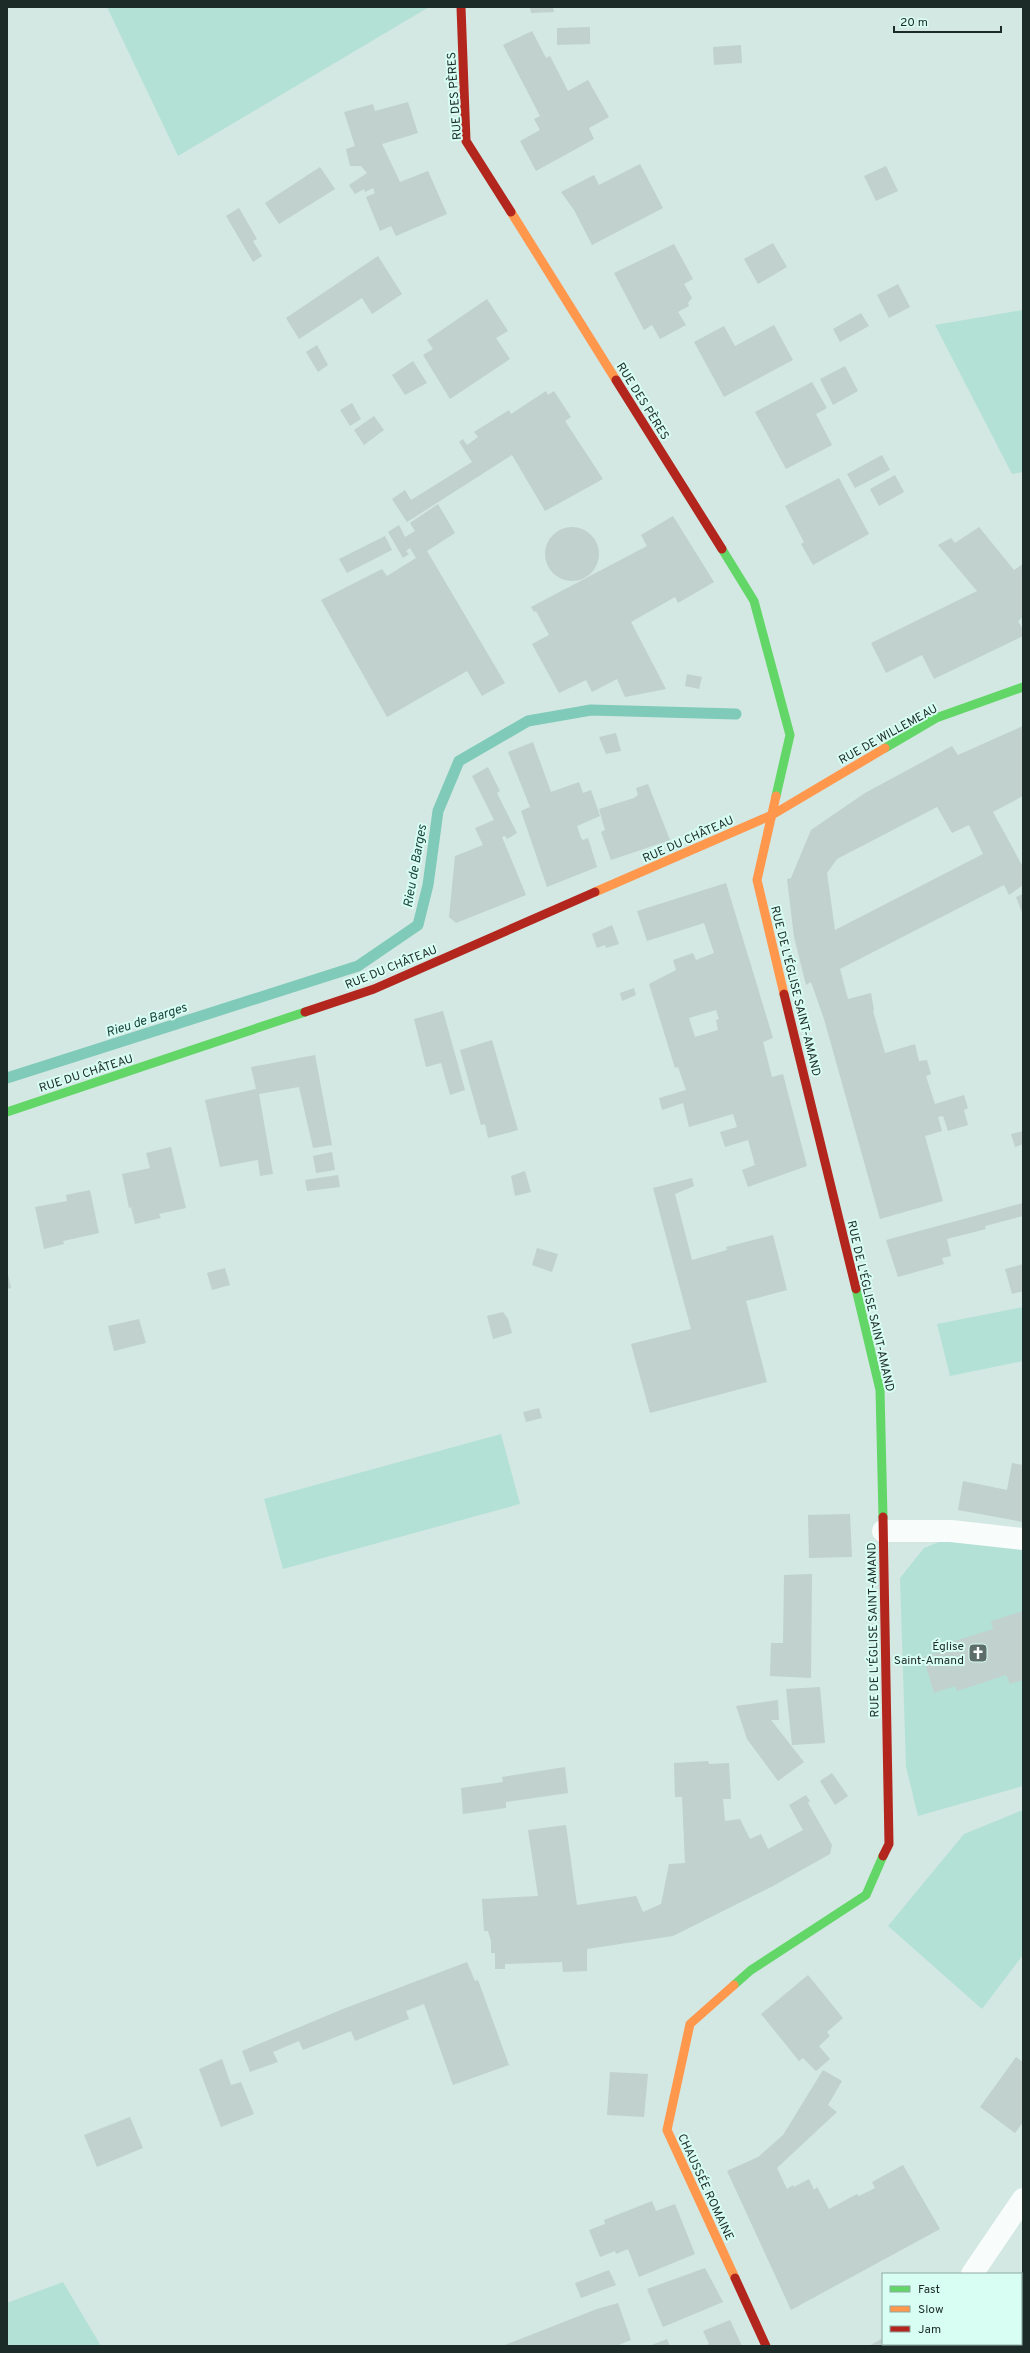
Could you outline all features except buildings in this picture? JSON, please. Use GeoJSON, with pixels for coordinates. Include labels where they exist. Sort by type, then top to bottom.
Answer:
{"type":"FeatureCollection","features":[{"type":"Feature","properties":{"kind":"street","name":"RUE DES PÈRES"},"geometry":{"type":"LineString","coordinates":[[461,7],[466,141],[754,600],[790,735],[772,815]]}},
{"type":"Feature","properties":{"kind":"street","name":"RUE DE WILLEMEAU"},"geometry":{"type":"LineString","coordinates":[[772,815],[936,718],[1023,687]]}},
{"type":"Feature","properties":{"kind":"street","name":"RUE DU CHÂTEAU"},"geometry":{"type":"LineString","coordinates":[[7,1112],[374,990],[772,815]]}},
{"type":"Feature","properties":{"kind":"street","name":"RUE DE L'ÉGLISE SAINT-AMAND"},"geometry":{"type":"LineString","coordinates":[[772,815],[757,880],[880,1390],[889,1844],[866,1895],[839,1914]]}},
{"type":"Feature","properties":{"kind":"street"},"geometry":{"type":"LineString","coordinates":[[883,1531],[951,1531],[1023,1539]]}},
{"type":"Feature","properties":{"kind":"street","name":"CHAUSSÉE ROMAINE"},"geometry":{"type":"LineString","coordinates":[[766,2346],[667,2130],[690,2024],[751,1970],[839,1914]]}},
{"type":"Feature","properties":{"kind":"street"},"geometry":{"type":"LineString","coordinates":[[973,2273],[1023,2199]]}},
{"type":"Feature","properties":{"kind":"green space"},"geometry":{"type":"Polygon","coordinates":[[[107,7],[429,7],[178,156],[107,7]]]}},
{"type":"Feature","properties":{"kind":"green space"},"geometry":{"type":"Polygon","coordinates":[[[1023,310],[1023,472],[1012,474],[935,325],[1023,310]]]}},
{"type":"Feature","properties":{"kind":"green space"},"geometry":{"type":"Polygon","coordinates":[[[1023,1307],[1023,1361],[950,1376],[937,1324],[1023,1307]]]}},
{"type":"Feature","properties":{"kind":"green space"},"geometry":{"type":"Polygon","coordinates":[[[501,1434],[520,1504],[283,1569],[264,1499],[501,1434]]]}},
{"type":"Feature","properties":{"kind":"green space"},"geometry":{"type":"Polygon","coordinates":[[[949,1538],[1023,1548],[1023,1786],[918,1816],[906,1767],[900,1578],[924,1548],[949,1538]]]}},
{"type":"Feature","properties":{"kind":"green space"},"geometry":{"type":"Polygon","coordinates":[[[1023,1810],[1023,1955],[982,2009],[888,1926],[964,1834],[1023,1810]]]}},
{"type":"Feature","properties":{"kind":"green space"},"geometry":{"type":"Polygon","coordinates":[[[63,2282],[101,2346],[7,2346],[7,2303],[63,2282]]]}},
{"type":"Feature","properties":{"kind":"waterway","name":"Rieu de Barges"},"geometry":{"type":"LineString","coordinates":[[7,1078],[358,966],[418,925],[428,885],[438,811],[459,761],[528,721],[591,710],[736,714]]}},
{"type":"Feature","properties":{"kind":"traffic: fast"},"geometry":{"type":"LineString","coordinates":[[722,549],[754,601],[790,735],[776,796]]}},
{"type":"Feature","properties":{"kind":"traffic: fast"},"geometry":{"type":"LineString","coordinates":[[885,748],[936,718],[1023,687]]}},
{"type":"Feature","properties":{"kind":"traffic: fast"},"geometry":{"type":"LineString","coordinates":[[7,1112],[305,1012]]}},
{"type":"Feature","properties":{"kind":"traffic: fast"},"geometry":{"type":"LineString","coordinates":[[856,1289],[880,1390],[883,1517]]}},
{"type":"Feature","properties":{"kind":"traffic: fast"},"geometry":{"type":"LineString","coordinates":[[734,1985],[751,1970],[866,1895],[883,1856]]}},
{"type":"Feature","properties":{"kind":"traffic: slow"},"geometry":{"type":"LineString","coordinates":[[511,212],[616,380]]}},
{"type":"Feature","properties":{"kind":"traffic: slow"},"geometry":{"type":"LineString","coordinates":[[595,892],[772,815],[885,748]]}},
{"type":"Feature","properties":{"kind":"traffic: slow"},"geometry":{"type":"LineString","coordinates":[[776,796],[757,880],[784,994]]}},
{"type":"Feature","properties":{"kind":"traffic: slow"},"geometry":{"type":"LineString","coordinates":[[734,1985],[690,2024],[667,2130],[735,2278]]}},
{"type":"Feature","properties":{"kind":"traffic: jam"},"geometry":{"type":"LineString","coordinates":[[461,7],[466,141],[511,212]]}},
{"type":"Feature","properties":{"kind":"traffic: jam"},"geometry":{"type":"LineString","coordinates":[[616,380],[722,549]]}},
{"type":"Feature","properties":{"kind":"traffic: jam"},"geometry":{"type":"LineString","coordinates":[[305,1012],[374,989],[595,892]]}},
{"type":"Feature","properties":{"kind":"traffic: jam"},"geometry":{"type":"LineString","coordinates":[[784,994],[856,1289]]}},
{"type":"Feature","properties":{"kind":"traffic: jam"},"geometry":{"type":"LineString","coordinates":[[883,1517],[889,1844],[883,1856]]}},
{"type":"Feature","properties":{"kind":"traffic: jam"},"geometry":{"type":"LineString","coordinates":[[735,2278],[766,2346]]}},
{"type":"Feature","properties":{"kind":"place","name":"Église Saint-Amand"},"geometry":{"type":"Point","coordinates":[978,1653]}}]}
